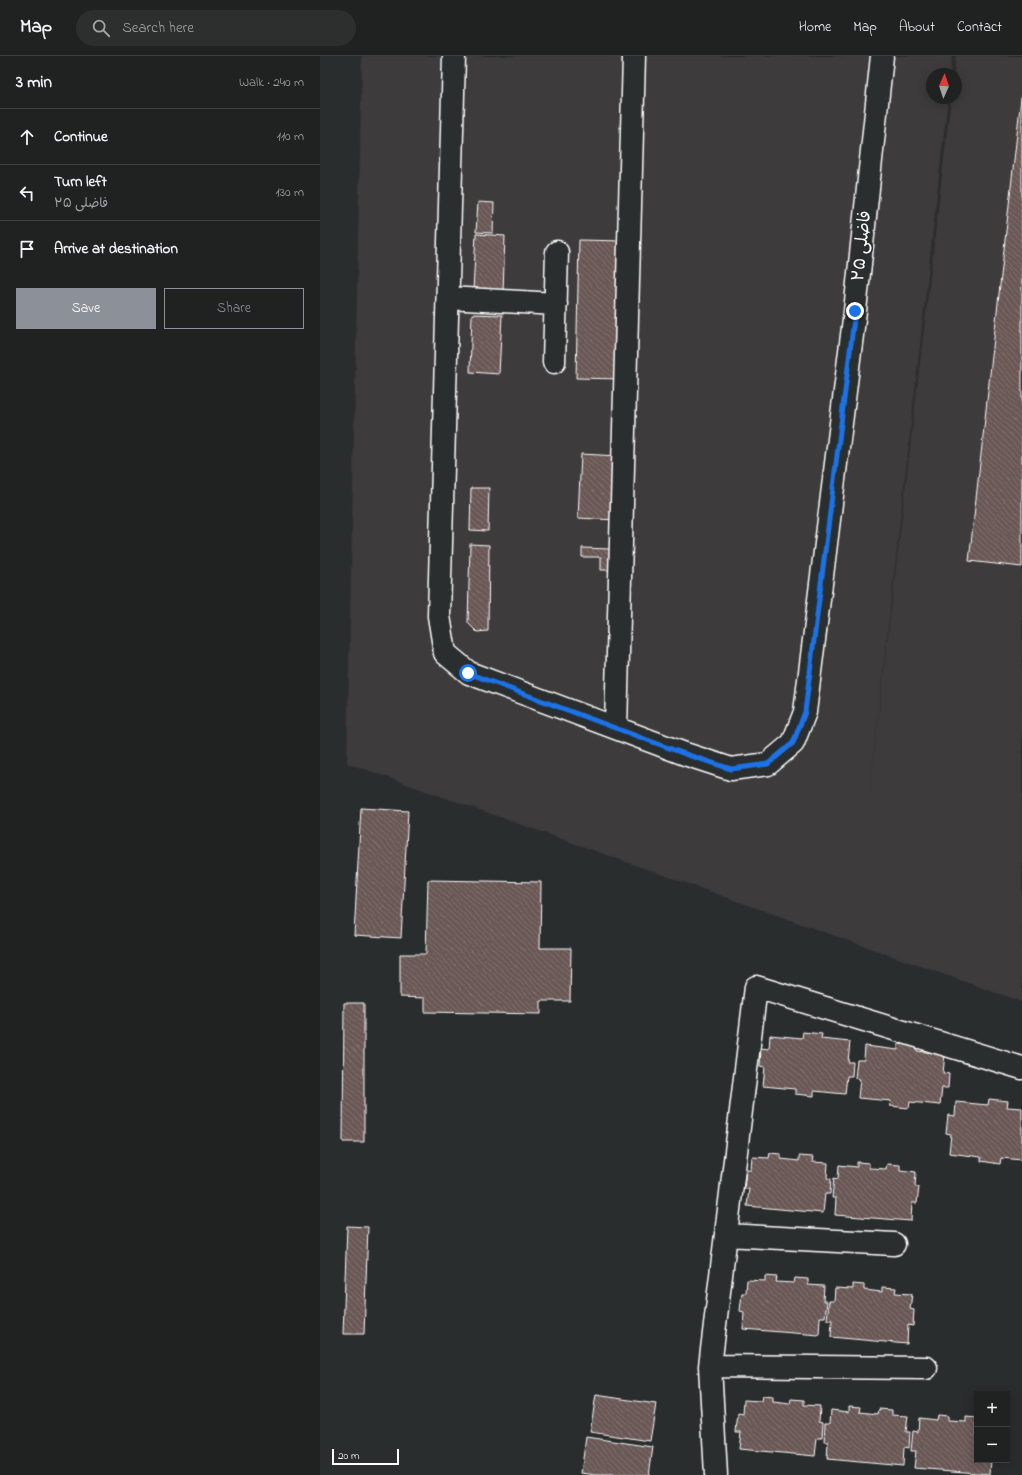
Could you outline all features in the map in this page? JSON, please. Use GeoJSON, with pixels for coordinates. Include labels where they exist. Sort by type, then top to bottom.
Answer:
{"type":"FeatureCollection","features":[{"type":"Feature","properties":{"kind":"street"},"geometry":{"type":"LineString","coordinates":[[454,56],[439,616],[445,653],[468,673],[616,728],[634,56]]}},
{"type":"Feature","properties":{"kind":"street","name":"فاضلی ۲۵"},"geometry":{"type":"LineString","coordinates":[[616,728],[685,754],[731,769],[768,764],[793,743],[805,712],[855,311],[882,56]]}},
{"type":"Feature","properties":{"kind":"street"},"geometry":{"type":"LineString","coordinates":[[554,362],[558,252]]}},
{"type":"Feature","properties":{"kind":"street"},"geometry":{"type":"LineString","coordinates":[[448,298],[556,304]]}},
{"type":"Feature","properties":{"kind":"street"},"geometry":{"type":"LineString","coordinates":[[716,1475],[710,1366],[756,987],[1022,1068]]}},
{"type":"Feature","properties":{"kind":"street"},"geometry":{"type":"LineString","coordinates":[[726,1235],[894,1244]]}},
{"type":"Feature","properties":{"kind":"street"},"geometry":{"type":"LineString","coordinates":[[710,1366],[926,1368]]}},
{"type":"Feature","properties":{"kind":"shaded area"},"geometry":{"type":"Polygon","coordinates":[[[362,56],[952,56],[951,68],[926,68],[926,104],[947,104],[869,797],[950,104],[962,104],[962,68],[955,68],[956,56],[1022,56],[1022,1002],[347,763],[362,56]]]}},
{"type":"Feature","properties":{"kind":"building"},"geometry":{"type":"Polygon","coordinates":[[[1022,89],[1022,567],[969,561],[1022,89]]]}},
{"type":"Feature","properties":{"kind":"building"},"geometry":{"type":"Polygon","coordinates":[[[478,202],[494,203],[493,233],[476,232],[478,202]]]}},
{"type":"Feature","properties":{"kind":"building"},"geometry":{"type":"Polygon","coordinates":[[[476,234],[505,236],[503,292],[473,291],[476,234]]]}},
{"type":"Feature","properties":{"kind":"building"},"geometry":{"type":"Polygon","coordinates":[[[579,240],[624,241],[621,379],[576,378],[579,240]]]}},
{"type":"Feature","properties":{"kind":"building"},"geometry":{"type":"Polygon","coordinates":[[[472,314],[502,315],[499,374],[470,372],[472,314]]]}},
{"type":"Feature","properties":{"kind":"building"},"geometry":{"type":"Polygon","coordinates":[[[581,454],[618,456],[616,520],[578,518],[581,454]]]}},
{"type":"Feature","properties":{"kind":"building"},"geometry":{"type":"Polygon","coordinates":[[[471,488],[489,488],[488,531],[470,530],[471,488]]]}},
{"type":"Feature","properties":{"kind":"building"},"geometry":{"type":"Polygon","coordinates":[[[470,544],[489,545],[488,631],[477,632],[468,623],[470,544]]]}},
{"type":"Feature","properties":{"kind":"building"},"geometry":{"type":"Polygon","coordinates":[[[582,548],[610,549],[610,570],[601,570],[601,557],[582,557],[582,548]]]}},
{"type":"Feature","properties":{"kind":"building"},"geometry":{"type":"Polygon","coordinates":[[[361,808],[408,811],[401,938],[354,935],[361,808]]]}},
{"type":"Feature","properties":{"kind":"building"},"geometry":{"type":"Polygon","coordinates":[[[428,880],[541,882],[540,948],[571,948],[570,1001],[541,1001],[541,1014],[425,1012],[425,998],[400,997],[400,954],[426,954],[428,880]]]}},
{"type":"Feature","properties":{"kind":"building"},"geometry":{"type":"Polygon","coordinates":[[[344,1003],[364,1003],[364,1142],[343,1142],[344,1003]]]}},
{"type":"Feature","properties":{"kind":"building"},"geometry":{"type":"Polygon","coordinates":[[[803,1032],[822,1034],[821,1039],[850,1042],[848,1062],[853,1062],[852,1076],[847,1076],[845,1094],[814,1091],[814,1096],[795,1094],[795,1089],[763,1086],[765,1067],[760,1066],[761,1048],[769,1049],[770,1035],[802,1038],[803,1032]]]}},
{"type":"Feature","properties":{"kind":"building"},"geometry":{"type":"Polygon","coordinates":[[[898,1044],[917,1045],[917,1051],[945,1054],[943,1073],[949,1074],[948,1088],[942,1088],[940,1105],[910,1102],[909,1108],[890,1106],[891,1101],[858,1098],[860,1079],[855,1078],[857,1060],[864,1060],[865,1046],[898,1050],[898,1044]]]}},
{"type":"Feature","properties":{"kind":"building"},"geometry":{"type":"Polygon","coordinates":[[[989,1099],[1008,1101],[1007,1107],[1022,1108],[1022,1160],[1001,1158],[1000,1164],[981,1161],[981,1157],[949,1153],[951,1134],[946,1133],[948,1115],[955,1116],[956,1102],[988,1105],[989,1099]]]}},
{"type":"Feature","properties":{"kind":"building"},"geometry":{"type":"Polygon","coordinates":[[[770,1153],[781,1154],[781,1159],[799,1161],[799,1156],[813,1157],[812,1162],[828,1163],[827,1178],[831,1179],[830,1194],[825,1194],[823,1213],[747,1206],[749,1189],[744,1189],[746,1170],[751,1170],[752,1157],[769,1158],[770,1153]]]}},
{"type":"Feature","properties":{"kind":"building"},"geometry":{"type":"Polygon","coordinates":[[[857,1162],[869,1163],[869,1168],[886,1169],[887,1164],[900,1165],[900,1170],[916,1172],[915,1187],[919,1187],[917,1203],[912,1203],[911,1221],[835,1215],[836,1198],[832,1198],[834,1178],[838,1179],[839,1165],[857,1167],[857,1162]]]}},
{"type":"Feature","properties":{"kind":"building"},"geometry":{"type":"Polygon","coordinates":[[[347,1226],[368,1227],[364,1334],[343,1334],[347,1226]]]}},
{"type":"Feature","properties":{"kind":"building"},"geometry":{"type":"Polygon","coordinates":[[[765,1276],[777,1277],[776,1282],[794,1283],[795,1278],[808,1279],[808,1285],[824,1286],[823,1301],[827,1301],[825,1317],[820,1317],[819,1335],[743,1329],[744,1312],[740,1311],[742,1293],[746,1293],[747,1280],[765,1281],[765,1276]]]}},
{"type":"Feature","properties":{"kind":"building"},"geometry":{"type":"Polygon","coordinates":[[[853,1284],[864,1285],[864,1290],[882,1292],[882,1287],[896,1288],[895,1293],[912,1294],[910,1309],[914,1310],[913,1326],[908,1325],[907,1344],[831,1337],[832,1320],[827,1320],[829,1301],[834,1301],[835,1288],[853,1289],[853,1284]]]}},
{"type":"Feature","properties":{"kind":"building"},"geometry":{"type":"Polygon","coordinates":[[[596,1395],[656,1404],[650,1441],[590,1432],[596,1395]]]}},
{"type":"Feature","properties":{"kind":"building"},"geometry":{"type":"Polygon","coordinates":[[[762,1396],[773,1397],[773,1402],[790,1404],[791,1399],[804,1400],[804,1405],[820,1406],[819,1421],[823,1422],[822,1438],[817,1438],[815,1456],[739,1449],[741,1432],[736,1432],[738,1413],[743,1414],[744,1400],[761,1401],[762,1396]]]}},
{"type":"Feature","properties":{"kind":"building"},"geometry":{"type":"Polygon","coordinates":[[[849,1406],[861,1407],[860,1412],[878,1414],[879,1409],[892,1410],[892,1415],[908,1416],[906,1432],[910,1432],[909,1448],[904,1447],[903,1466],[827,1459],[828,1442],[824,1442],[825,1423],[830,1423],[831,1410],[849,1412],[849,1406]]]}},
{"type":"Feature","properties":{"kind":"building"},"geometry":{"type":"Polygon","coordinates":[[[937,1415],[948,1416],[948,1421],[966,1422],[966,1417],[974,1418],[974,1463],[991,1463],[990,1474],[914,1468],[916,1451],[911,1451],[913,1431],[918,1432],[919,1418],[936,1420],[937,1415]]]}},
{"type":"Feature","properties":{"kind":"building"},"geometry":{"type":"Polygon","coordinates":[[[586,1437],[653,1447],[649,1475],[596,1475],[581,1473],[586,1437]]]}},
{"type":"Feature","properties":{"kind":"route"},"geometry":{"type":"LineString","coordinates":[[468,673],[685,754],[731,769],[768,764],[793,743],[805,712],[855,311]]}}]}
